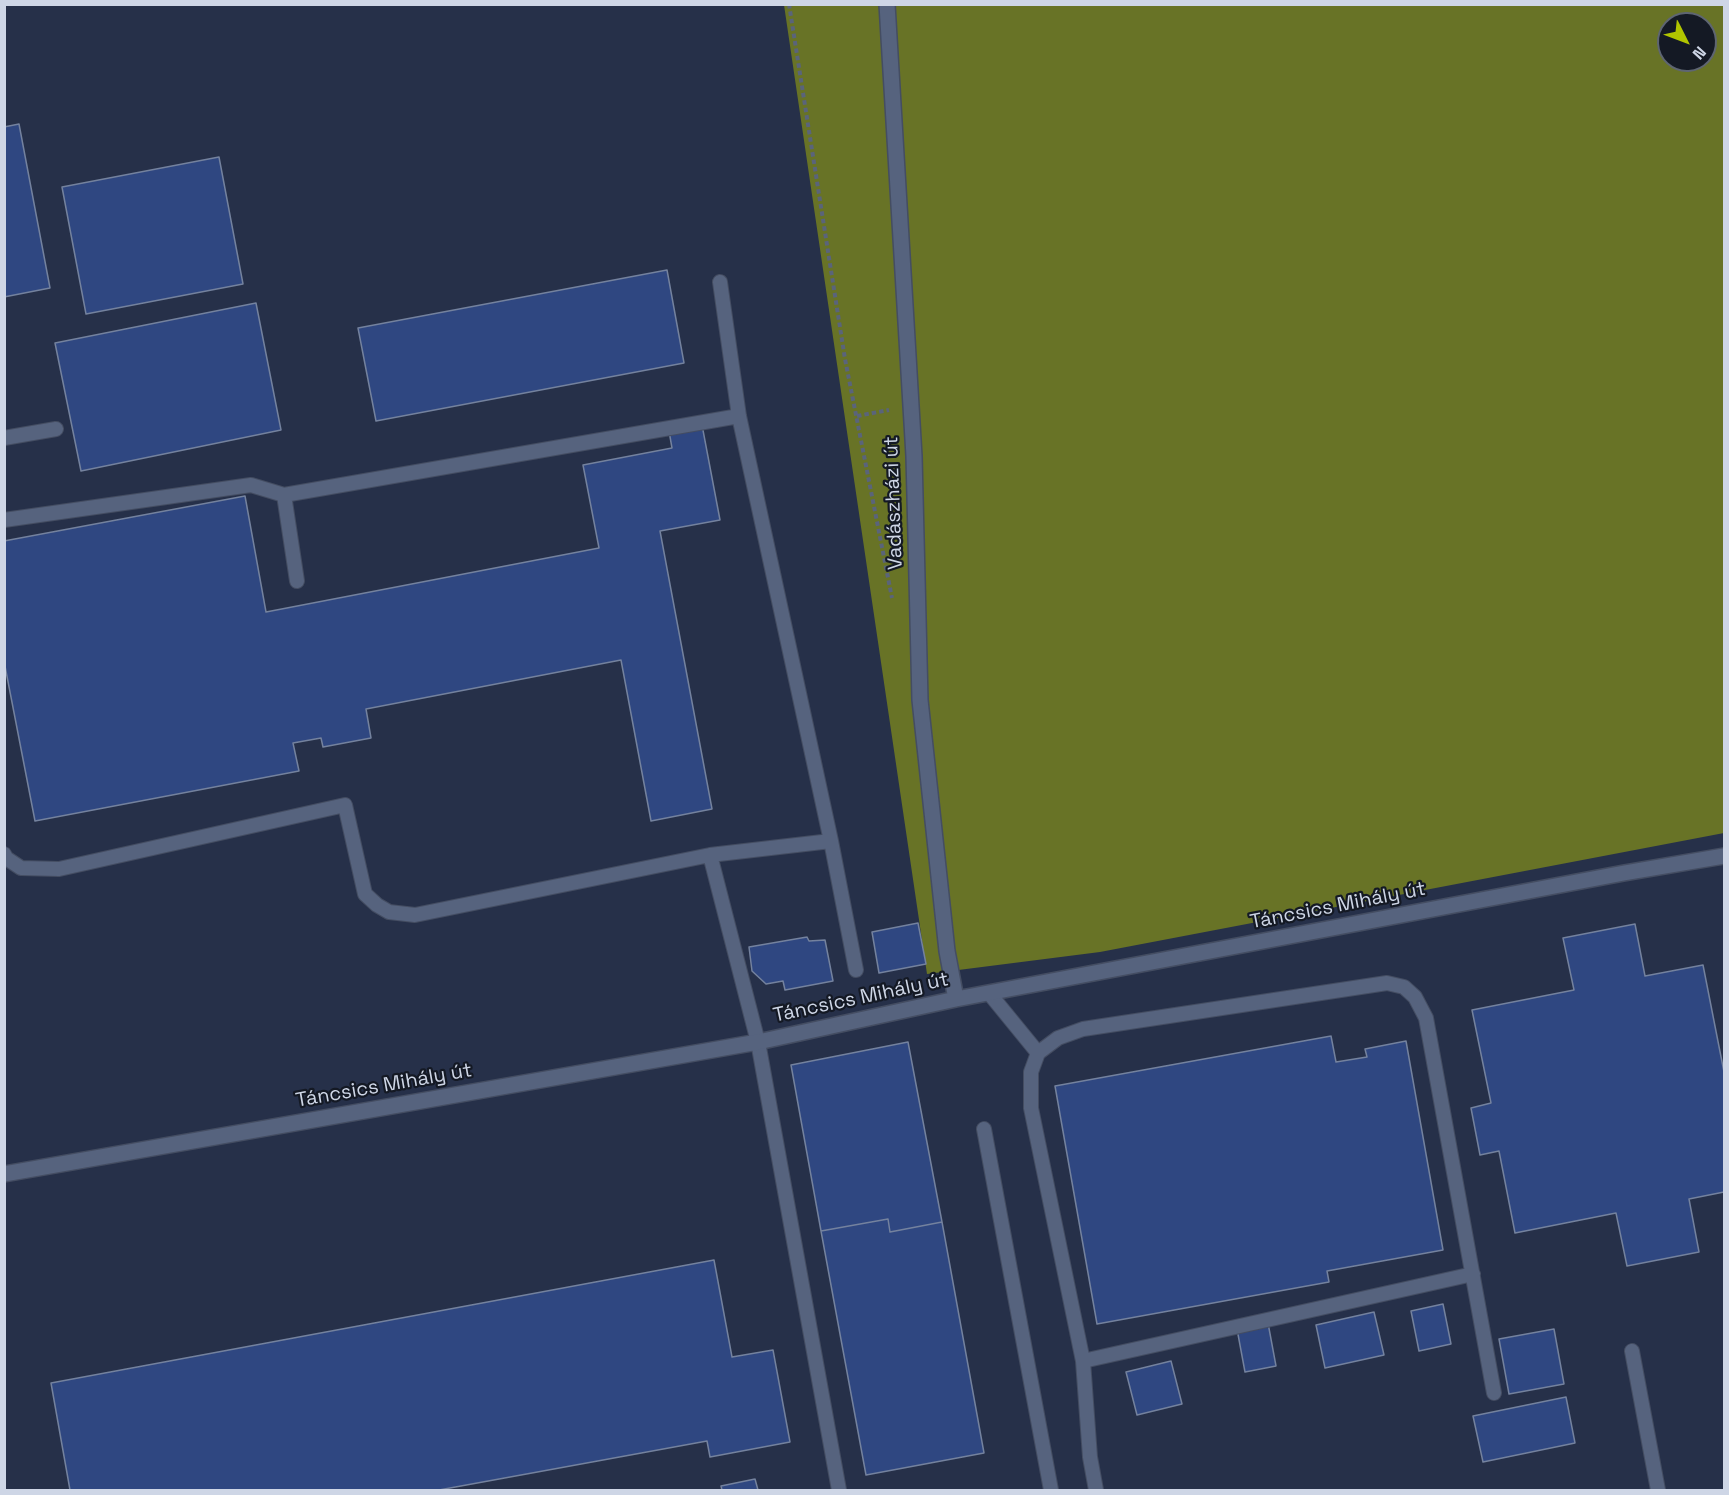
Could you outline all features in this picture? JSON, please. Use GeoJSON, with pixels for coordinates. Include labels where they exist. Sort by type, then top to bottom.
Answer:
{"type":"FeatureCollection","features":[{"type":"Feature","properties":{"kind":"street","name":"Vadászházi út"},"geometry":{"type":"LineString","coordinates":[[887,4],[911,406],[921,700],[947,951],[956,999]]}},
{"type":"Feature","properties":{"kind":"street","name":"Táncsics Mihály út"},"geometry":{"type":"LineString","coordinates":[[4,1173],[758,1042],[956,999],[1725,856]]}},
{"type":"Feature","properties":{"kind":"lane"},"geometry":{"type":"LineString","coordinates":[[720,282],[739,416],[831,841],[856,970]]}},
{"type":"Feature","properties":{"kind":"lane"},"geometry":{"type":"LineString","coordinates":[[4,520],[250,485],[284,495],[739,416]]}},
{"type":"Feature","properties":{"kind":"lane"},"geometry":{"type":"LineString","coordinates":[[4,438],[56,429]]}},
{"type":"Feature","properties":{"kind":"lane"},"geometry":{"type":"LineString","coordinates":[[284,495],[297,581]]}},
{"type":"Feature","properties":{"kind":"lane"},"geometry":{"type":"LineString","coordinates":[[4,854],[6,858],[21,868],[59,869],[345,805],[365,894],[389,912],[415,915],[710,855],[831,841]]}},
{"type":"Feature","properties":{"kind":"lane"},"geometry":{"type":"LineString","coordinates":[[710,855],[758,1042],[839,1491]]}},
{"type":"Feature","properties":{"kind":"lane"},"geometry":{"type":"LineString","coordinates":[[1096,1491],[1090,1457],[1083,1361],[1031,1108],[1031,1072],[1038,1053],[1058,1038],[1083,1029],[1387,983],[1404,987],[1415,997],[1426,1018],[1494,1394]]}},
{"type":"Feature","properties":{"kind":"lane"},"geometry":{"type":"LineString","coordinates":[[989,993],[1038,1053]]}},
{"type":"Feature","properties":{"kind":"lane"},"geometry":{"type":"LineString","coordinates":[[984,1129],[1051,1491]]}},
{"type":"Feature","properties":{"kind":"lane"},"geometry":{"type":"LineString","coordinates":[[1083,1361],[1473,1274]]}},
{"type":"Feature","properties":{"kind":"lane"},"geometry":{"type":"LineString","coordinates":[[1632,1351],[1658,1491]]}},
{"type":"Feature","properties":{"kind":"path"},"geometry":{"type":"LineString","coordinates":[[789,4],[843,347],[893,600]]}},
{"type":"Feature","properties":{"kind":"path"},"geometry":{"type":"LineString","coordinates":[[857,416],[911,406]]}},
{"type":"Feature","properties":{"kind":"green space"},"geometry":{"type":"Polygon","coordinates":[[[784,5],[1724,5],[1724,833],[1100,952],[927,974],[784,5]]]}},
{"type":"Feature","properties":{"kind":"building"},"geometry":{"type":"Polygon","coordinates":[[[19,124],[50,288],[4,297],[4,127],[19,124]]]}},
{"type":"Feature","properties":{"kind":"building"},"geometry":{"type":"Polygon","coordinates":[[[219,157],[243,284],[86,314],[62,187],[219,157]]]}},
{"type":"Feature","properties":{"kind":"building"},"geometry":{"type":"Polygon","coordinates":[[[667,270],[684,363],[376,421],[358,328],[667,270]]]}},
{"type":"Feature","properties":{"kind":"building"},"geometry":{"type":"Polygon","coordinates":[[[256,303],[281,430],[81,471],[55,343],[256,303]]]}},
{"type":"Feature","properties":{"kind":"building"},"geometry":{"type":"Polygon","coordinates":[[[702,425],[720,520],[660,531],[712,809],[651,821],[621,660],[366,709],[371,738],[323,747],[321,738],[293,743],[299,771],[35,821],[4,661],[4,541],[245,496],[266,612],[599,548],[583,465],[672,448],[669,431],[702,425]]]}},
{"type":"Feature","properties":{"kind":"building"},"geometry":{"type":"Polygon","coordinates":[[[918,923],[926,964],[879,973],[872,932],[918,923]]]}},
{"type":"Feature","properties":{"kind":"building"},"geometry":{"type":"Polygon","coordinates":[[[1635,924],[1645,976],[1703,965],[1724,1072],[1724,1192],[1689,1199],[1699,1252],[1627,1266],[1616,1213],[1515,1233],[1499,1151],[1480,1155],[1471,1108],[1491,1103],[1472,1010],[1574,990],[1563,938],[1635,924]]]}},
{"type":"Feature","properties":{"kind":"building"},"geometry":{"type":"Polygon","coordinates":[[[807,937],[809,941],[825,940],[833,981],[785,990],[783,981],[766,984],[752,971],[749,947],[807,937]]]}},
{"type":"Feature","properties":{"kind":"building"},"geometry":{"type":"Polygon","coordinates":[[[1331,1036],[1336,1062],[1367,1057],[1365,1049],[1406,1041],[1443,1250],[1327,1271],[1329,1282],[1097,1324],[1055,1086],[1331,1036]]]}},
{"type":"Feature","properties":{"kind":"building"},"geometry":{"type":"Polygon","coordinates":[[[908,1042],[942,1222],[890,1232],[888,1219],[821,1231],[791,1065],[908,1042]]]}},
{"type":"Feature","properties":{"kind":"building"},"geometry":{"type":"Polygon","coordinates":[[[888,1219],[890,1232],[942,1222],[984,1453],[866,1475],[821,1231],[888,1219]]]}},
{"type":"Feature","properties":{"kind":"building"},"geometry":{"type":"Polygon","coordinates":[[[714,1260],[732,1357],[773,1350],[790,1442],[710,1457],[707,1441],[439,1490],[70,1490],[51,1383],[714,1260]]]}},
{"type":"Feature","properties":{"kind":"building"},"geometry":{"type":"Polygon","coordinates":[[[1443,1304],[1451,1344],[1419,1351],[1411,1311],[1443,1304]]]}},
{"type":"Feature","properties":{"kind":"building"},"geometry":{"type":"Polygon","coordinates":[[[1374,1312],[1384,1355],[1325,1368],[1316,1325],[1374,1312]]]}},
{"type":"Feature","properties":{"kind":"building"},"geometry":{"type":"Polygon","coordinates":[[[1268,1323],[1276,1366],[1245,1372],[1237,1329],[1268,1323]]]}},
{"type":"Feature","properties":{"kind":"building"},"geometry":{"type":"Polygon","coordinates":[[[1554,1329],[1564,1384],[1509,1394],[1499,1339],[1554,1329]]]}},
{"type":"Feature","properties":{"kind":"building"},"geometry":{"type":"Polygon","coordinates":[[[1171,1361],[1182,1404],[1137,1415],[1126,1372],[1171,1361]]]}},
{"type":"Feature","properties":{"kind":"building"},"geometry":{"type":"Polygon","coordinates":[[[1566,1397],[1575,1443],[1483,1462],[1473,1416],[1566,1397]]]}},
{"type":"Feature","properties":{"kind":"building"},"geometry":{"type":"Polygon","coordinates":[[[755,1479],[758,1490],[722,1490],[721,1486],[755,1479]]]}}]}
